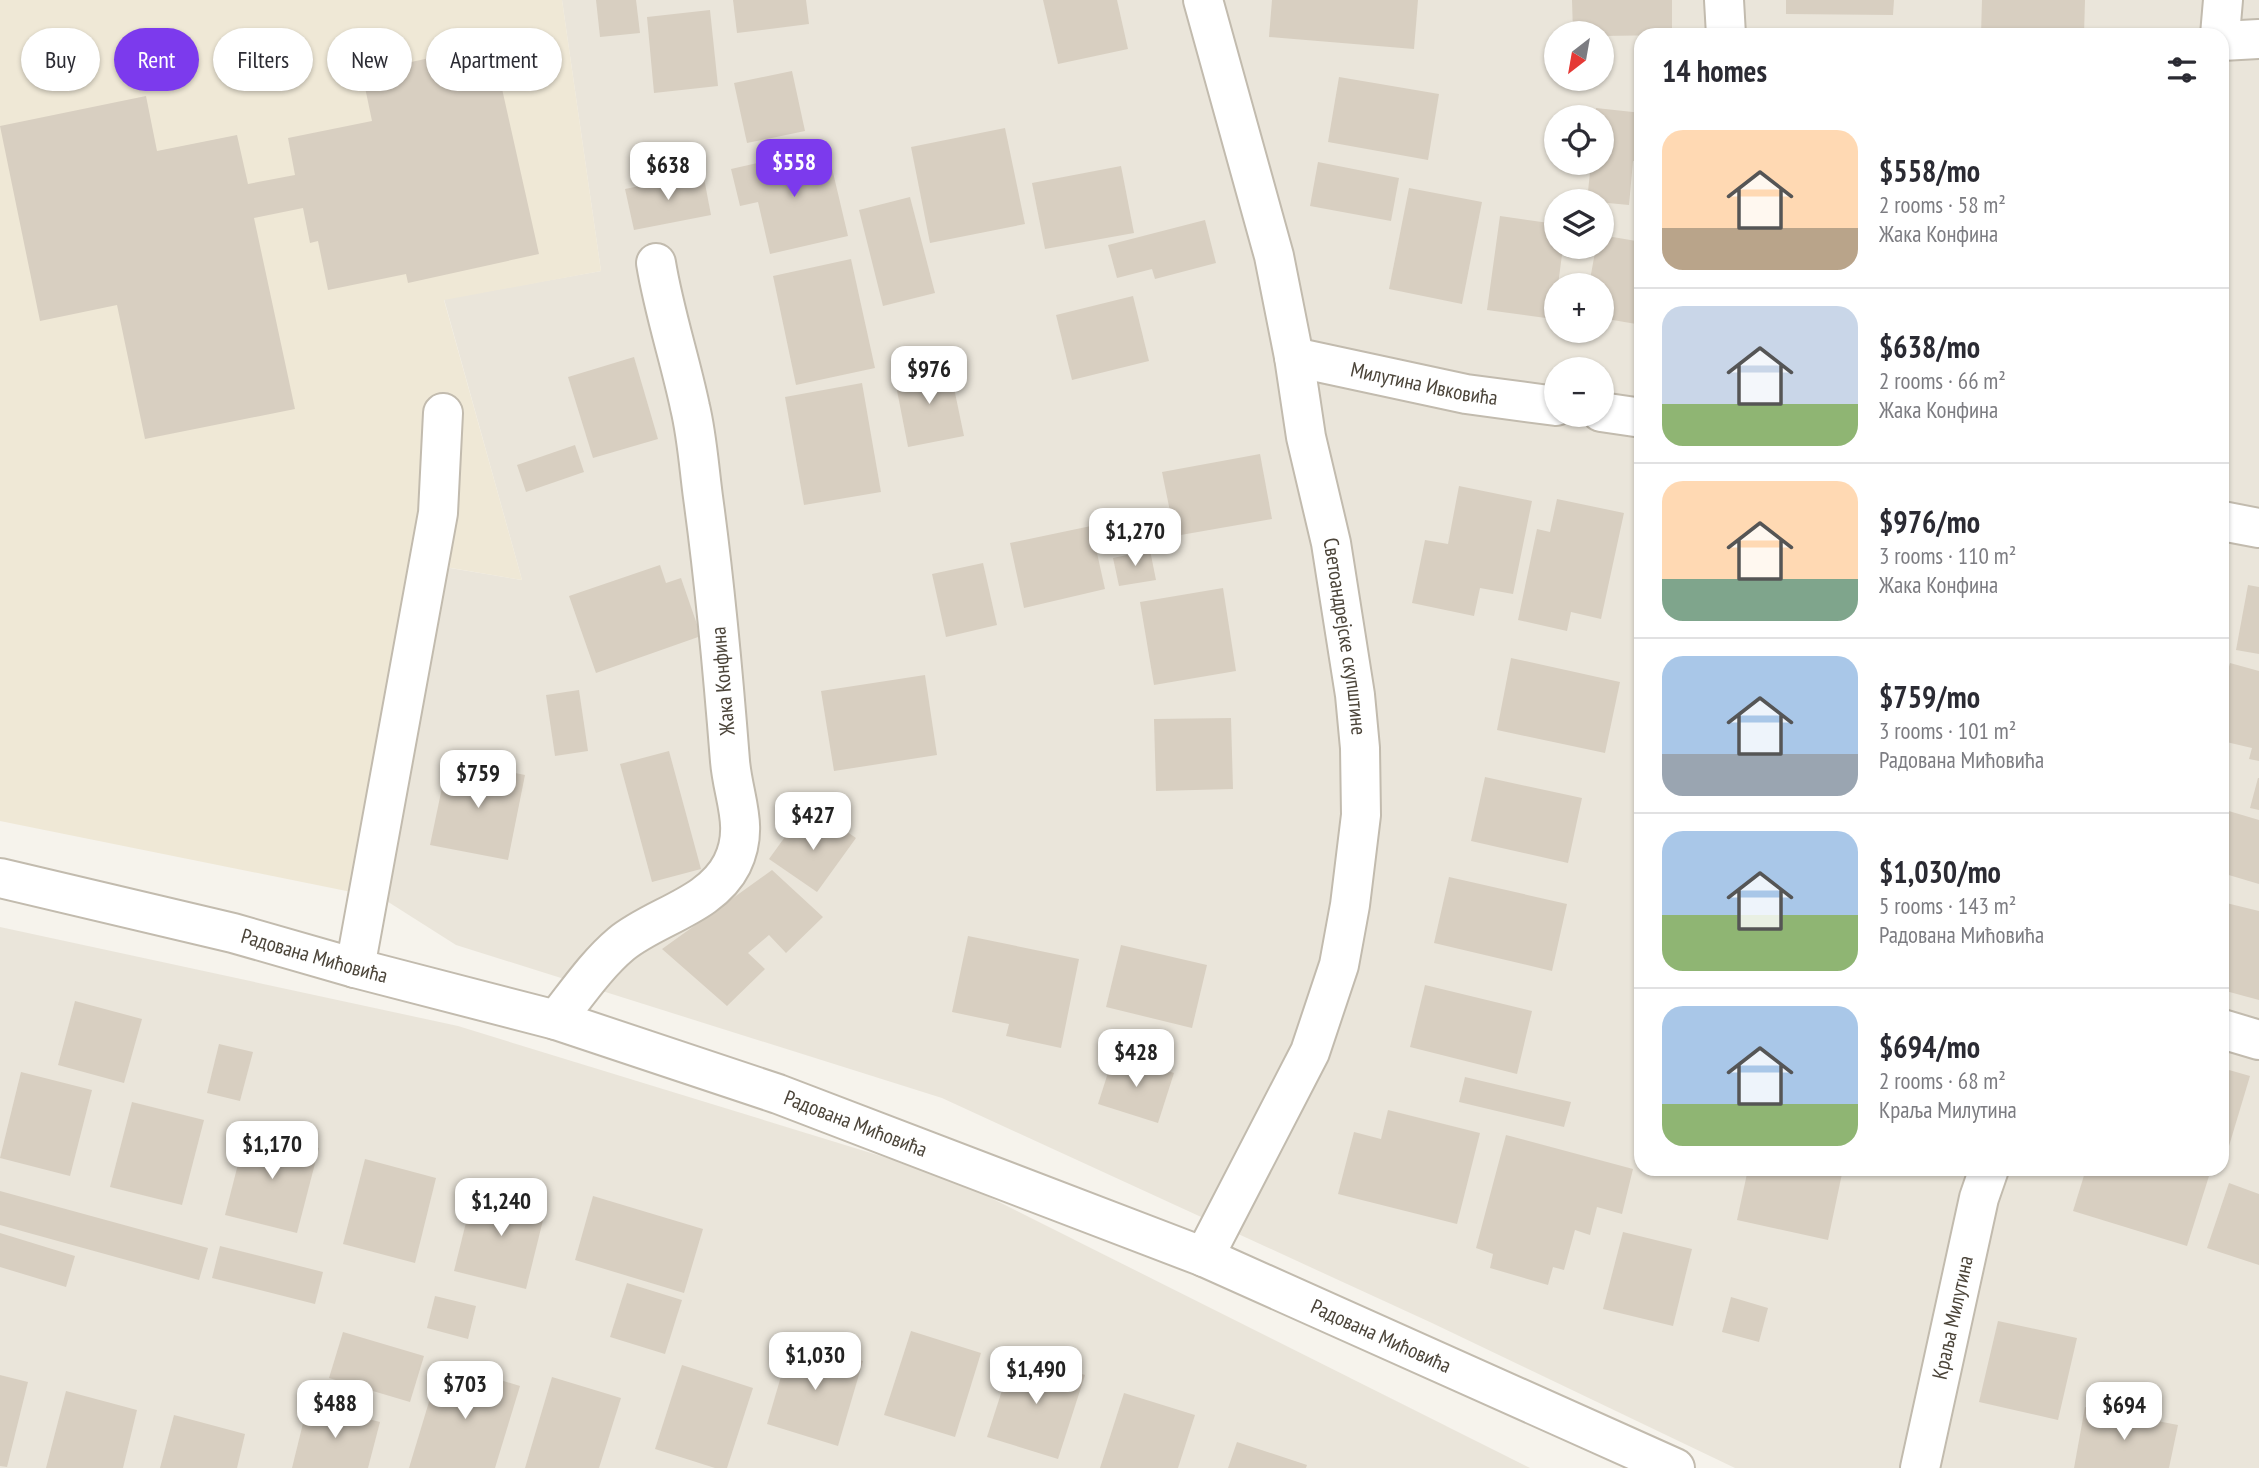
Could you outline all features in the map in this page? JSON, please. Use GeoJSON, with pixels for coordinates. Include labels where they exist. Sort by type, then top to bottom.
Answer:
{"type":"FeatureCollection","features":[{"type":"Feature","properties":{"kind":"street","name":"Светоандрејске скупштине"},"geometry":{"type":"LineString","coordinates":[[1203,0],[1274,256],[1294,357],[1306,437],[1331,543],[1355,695],[1360,748],[1361,815],[1350,905],[1339,965],[1310,1052],[1204,1257]]}},
{"type":"Feature","properties":{"kind":"street"},"geometry":{"type":"LineString","coordinates":[[1724,0],[1726,28]]}},
{"type":"Feature","properties":{"kind":"street"},"geometry":{"type":"LineString","coordinates":[[2221,28],[2223,0]]}},
{"type":"Feature","properties":{"kind":"street"},"geometry":{"type":"LineString","coordinates":[[2229,41],[2259,39]]}},
{"type":"Feature","properties":{"kind":"street","name":"Жака Конфина"},"geometry":{"type":"LineString","coordinates":[[556,1020],[621,944],[714,888],[731,866],[739,846],[741,823],[730,766],[711,552],[691,408],[662,300],[656,262]]}},
{"type":"Feature","properties":{"kind":"street","name":"Милутина Ивковића"},"geometry":{"type":"LineString","coordinates":[[1294,357],[1466,394],[1544,404]]}},
{"type":"Feature","properties":{"kind":"street"},"geometry":{"type":"LineString","coordinates":[[355,968],[438,513],[443,413]]}},
{"type":"Feature","properties":{"kind":"street"},"geometry":{"type":"LineString","coordinates":[[1614,414],[1634,417]]}},
{"type":"Feature","properties":{"kind":"street","name":"Радована Мићовића"},"geometry":{"type":"LineString","coordinates":[[0,878],[233,933],[556,1020],[778,1094],[1204,1257],[1675,1468]]}},
{"type":"Feature","properties":{"kind":"street"},"geometry":{"type":"LineString","coordinates":[[2229,1031],[2259,1040]]}},
{"type":"Feature","properties":{"kind":"street","name":"Краља Милутина"},"geometry":{"type":"LineString","coordinates":[[1920,1468],[1979,1198],[1987,1176]]}},
{"type":"Feature","properties":{"kind":"shaded area"},"geometry":{"type":"Polygon","coordinates":[[[0,0],[562,0],[601,271],[444,300],[522,580],[445,567],[381,898],[0,821],[0,0]]]}},
{"type":"Feature","properties":{"kind":"shaded area"},"geometry":{"type":"Polygon","coordinates":[[[562,0],[2259,0],[2259,1468],[1735,1468],[1432,1323],[942,1098],[456,945],[382,898],[444,567],[522,580],[444,299],[601,271],[562,0]]]}},
{"type":"Feature","properties":{"kind":"shaded area"},"geometry":{"type":"Polygon","coordinates":[[[0,927],[458,1026],[949,1177],[1530,1468],[0,1468],[0,927]]]}},
{"type":"Feature","properties":{"kind":"building"},"geometry":{"type":"Polygon","coordinates":[[[596,0],[636,0],[640,33],[600,37],[596,0]]]}},
{"type":"Feature","properties":{"kind":"building"},"geometry":{"type":"Polygon","coordinates":[[[733,0],[806,0],[809,24],[737,33],[733,0]]]}},
{"type":"Feature","properties":{"kind":"building"},"geometry":{"type":"Polygon","coordinates":[[[1043,0],[1117,0],[1128,49],[1058,64],[1043,0]]]}},
{"type":"Feature","properties":{"kind":"building"},"geometry":{"type":"Polygon","coordinates":[[[1272,0],[1418,0],[1414,49],[1269,37],[1272,0]]]}},
{"type":"Feature","properties":{"kind":"building"},"geometry":{"type":"Polygon","coordinates":[[[1572,0],[1672,0],[1672,28],[1634,28],[1634,36],[1614,36],[1614,21],[1573,21],[1572,0]]]}},
{"type":"Feature","properties":{"kind":"building"},"geometry":{"type":"Polygon","coordinates":[[[1786,0],[1894,0],[1893,15],[1786,14],[1786,0]]]}},
{"type":"Feature","properties":{"kind":"building"},"geometry":{"type":"Polygon","coordinates":[[[1982,0],[2085,0],[2084,28],[1981,28],[1982,0]]]}},
{"type":"Feature","properties":{"kind":"building"},"geometry":{"type":"Polygon","coordinates":[[[710,10],[718,86],[654,93],[647,17],[710,10]]]}},
{"type":"Feature","properties":{"kind":"building"},"geometry":{"type":"Polygon","coordinates":[[[426,59],[426,91],[503,91],[539,254],[408,283],[406,274],[328,290],[318,241],[310,243],[303,208],[254,218],[295,409],[145,439],[117,305],[40,321],[0,126],[146,96],[157,151],[237,135],[248,184],[295,175],[288,138],[372,121],[366,91],[412,91],[412,62],[426,59]]]}},
{"type":"Feature","properties":{"kind":"building"},"geometry":{"type":"Polygon","coordinates":[[[792,71],[805,131],[747,143],[734,83],[792,71]]]}},
{"type":"Feature","properties":{"kind":"building"},"geometry":{"type":"Polygon","coordinates":[[[1339,77],[1439,94],[1428,160],[1328,142],[1339,77]]]}},
{"type":"Feature","properties":{"kind":"building"},"geometry":{"type":"Polygon","coordinates":[[[1614,110],[1634,112],[1634,161],[1629,205],[1614,204],[1614,189],[1588,189],[1590,175],[1614,175],[1614,110]]]}},
{"type":"Feature","properties":{"kind":"building"},"geometry":{"type":"Polygon","coordinates":[[[1005,128],[1025,224],[930,243],[911,147],[1005,128]]]}},
{"type":"Feature","properties":{"kind":"building"},"geometry":{"type":"Polygon","coordinates":[[[827,147],[848,236],[770,254],[758,202],[740,206],[731,169],[827,147]]]}},
{"type":"Feature","properties":{"kind":"building"},"geometry":{"type":"Polygon","coordinates":[[[1318,162],[1399,178],[1391,221],[1310,206],[1318,162]]]}},
{"type":"Feature","properties":{"kind":"building"},"geometry":{"type":"Polygon","coordinates":[[[1121,166],[1134,233],[1045,249],[1032,183],[1121,166]]]}},
{"type":"Feature","properties":{"kind":"building"},"geometry":{"type":"Polygon","coordinates":[[[703,173],[711,215],[634,230],[625,189],[703,173]]]}},
{"type":"Feature","properties":{"kind":"building"},"geometry":{"type":"Polygon","coordinates":[[[1409,188],[1482,202],[1462,304],[1389,289],[1409,188]]]}},
{"type":"Feature","properties":{"kind":"building"},"geometry":{"type":"Polygon","coordinates":[[[910,197],[935,293],[883,306],[859,210],[910,197]]]}},
{"type":"Feature","properties":{"kind":"building"},"geometry":{"type":"Polygon","coordinates":[[[1500,216],[1544,222],[1544,259],[1561,259],[1560,273],[1544,273],[1544,318],[1487,310],[1500,216]]]}},
{"type":"Feature","properties":{"kind":"building"},"geometry":{"type":"Polygon","coordinates":[[[1205,220],[1216,263],[1155,279],[1152,269],[1117,278],[1108,245],[1205,220]]]}},
{"type":"Feature","properties":{"kind":"building"},"geometry":{"type":"Polygon","coordinates":[[[1614,237],[1634,241],[1634,324],[1614,320],[1614,273],[1591,273],[1594,259],[1614,259],[1614,237]]]}},
{"type":"Feature","properties":{"kind":"building"},"geometry":{"type":"Polygon","coordinates":[[[851,259],[875,368],[796,385],[773,276],[851,259]]]}},
{"type":"Feature","properties":{"kind":"building"},"geometry":{"type":"Polygon","coordinates":[[[1133,296],[1149,361],[1072,380],[1056,315],[1133,296]]]}},
{"type":"Feature","properties":{"kind":"building"},"geometry":{"type":"Polygon","coordinates":[[[634,357],[658,439],[593,458],[568,377],[634,357]]]}},
{"type":"Feature","properties":{"kind":"building"},"geometry":{"type":"Polygon","coordinates":[[[949,364],[964,436],[908,447],[894,375],[949,364]]]}},
{"type":"Feature","properties":{"kind":"building"},"geometry":{"type":"Polygon","coordinates":[[[862,383],[881,492],[804,505],[785,397],[862,383]]]}},
{"type":"Feature","properties":{"kind":"building"},"geometry":{"type":"Polygon","coordinates":[[[575,445],[584,472],[526,492],[517,465],[575,445]]]}},
{"type":"Feature","properties":{"kind":"building"},"geometry":{"type":"Polygon","coordinates":[[[1260,454],[1272,519],[1175,536],[1162,472],[1260,454]]]}},
{"type":"Feature","properties":{"kind":"building"},"geometry":{"type":"Polygon","coordinates":[[[1459,486],[1532,501],[1513,594],[1480,588],[1474,616],[1412,603],[1425,540],[1448,544],[1459,486]]]}},
{"type":"Feature","properties":{"kind":"building"},"geometry":{"type":"Polygon","coordinates":[[[1557,499],[1624,513],[1601,619],[1571,612],[1567,631],[1518,620],[1537,529],[1550,532],[1557,499]]]}},
{"type":"Feature","properties":{"kind":"building"},"geometry":{"type":"Polygon","coordinates":[[[1091,526],[1105,589],[1024,608],[1010,543],[1091,526]]]}},
{"type":"Feature","properties":{"kind":"building"},"geometry":{"type":"Polygon","coordinates":[[[1150,550],[1156,580],[1119,586],[1113,558],[1150,550]]]}},
{"type":"Feature","properties":{"kind":"building"},"geometry":{"type":"Polygon","coordinates":[[[983,563],[997,625],[946,637],[932,574],[983,563]]]}},
{"type":"Feature","properties":{"kind":"building"},"geometry":{"type":"Polygon","coordinates":[[[660,565],[666,583],[681,578],[701,636],[596,673],[569,596],[660,565]]]}},
{"type":"Feature","properties":{"kind":"building"},"geometry":{"type":"Polygon","coordinates":[[[2248,585],[2259,587],[2259,654],[2236,650],[2248,585]]]}},
{"type":"Feature","properties":{"kind":"building"},"geometry":{"type":"Polygon","coordinates":[[[1223,588],[1236,671],[1154,685],[1140,602],[1223,588]]]}},
{"type":"Feature","properties":{"kind":"building"},"geometry":{"type":"Polygon","coordinates":[[[1511,658],[1620,682],[1605,753],[1497,730],[1511,658]]]}},
{"type":"Feature","properties":{"kind":"building"},"geometry":{"type":"Polygon","coordinates":[[[2230,663],[2259,671],[2259,761],[2249,759],[2252,748],[2229,743],[2230,663]]]}},
{"type":"Feature","properties":{"kind":"building"},"geometry":{"type":"Polygon","coordinates":[[[925,675],[937,755],[834,771],[821,691],[925,675]]]}},
{"type":"Feature","properties":{"kind":"building"},"geometry":{"type":"Polygon","coordinates":[[[579,690],[588,751],[555,756],[546,695],[579,690]]]}},
{"type":"Feature","properties":{"kind":"building"},"geometry":{"type":"Polygon","coordinates":[[[1231,718],[1233,789],[1156,791],[1154,719],[1231,718]]]}},
{"type":"Feature","properties":{"kind":"building"},"geometry":{"type":"Polygon","coordinates":[[[669,751],[701,869],[652,882],[620,764],[669,751]]]}},
{"type":"Feature","properties":{"kind":"building"},"geometry":{"type":"Polygon","coordinates":[[[448,759],[525,775],[508,860],[430,845],[448,759]]]}},
{"type":"Feature","properties":{"kind":"building"},"geometry":{"type":"Polygon","coordinates":[[[1485,777],[1582,798],[1568,863],[1471,841],[1485,777]]]}},
{"type":"Feature","properties":{"kind":"building"},"geometry":{"type":"Polygon","coordinates":[[[2259,778],[2259,810],[2250,808],[2259,778]]]}},
{"type":"Feature","properties":{"kind":"building"},"geometry":{"type":"Polygon","coordinates":[[[2229,811],[2259,820],[2259,884],[2229,875],[2229,811]]]}},
{"type":"Feature","properties":{"kind":"building"},"geometry":{"type":"Polygon","coordinates":[[[821,814],[856,838],[817,892],[769,859],[795,823],[807,833],[821,814]]]}},
{"type":"Feature","properties":{"kind":"building"},"geometry":{"type":"Polygon","coordinates":[[[772,870],[823,917],[786,953],[769,935],[748,953],[765,969],[727,1006],[662,949],[772,870]]]}},
{"type":"Feature","properties":{"kind":"building"},"geometry":{"type":"Polygon","coordinates":[[[1449,877],[1567,904],[1552,971],[1434,943],[1449,877]]]}},
{"type":"Feature","properties":{"kind":"building"},"geometry":{"type":"Polygon","coordinates":[[[2229,904],[2259,911],[2259,1000],[2229,992],[2229,904]]]}},
{"type":"Feature","properties":{"kind":"building"},"geometry":{"type":"Polygon","coordinates":[[[968,936],[1079,959],[1061,1048],[1006,1036],[1009,1024],[952,1012],[968,936]]]}},
{"type":"Feature","properties":{"kind":"building"},"geometry":{"type":"Polygon","coordinates":[[[1121,945],[1207,965],[1192,1028],[1106,1007],[1121,945]]]}},
{"type":"Feature","properties":{"kind":"building"},"geometry":{"type":"Polygon","coordinates":[[[1425,985],[1532,1011],[1517,1074],[1410,1047],[1425,985]]]}},
{"type":"Feature","properties":{"kind":"building"},"geometry":{"type":"Polygon","coordinates":[[[75,1001],[142,1019],[124,1083],[58,1065],[75,1001]]]}},
{"type":"Feature","properties":{"kind":"building"},"geometry":{"type":"Polygon","coordinates":[[[219,1044],[253,1052],[240,1101],[207,1093],[219,1044]]]}},
{"type":"Feature","properties":{"kind":"building"},"geometry":{"type":"Polygon","coordinates":[[[1114,1054],[1174,1073],[1158,1123],[1098,1104],[1114,1054]]]}},
{"type":"Feature","properties":{"kind":"building"},"geometry":{"type":"Polygon","coordinates":[[[2229,1070],[2250,1076],[2229,1146],[2229,1070]]]}},
{"type":"Feature","properties":{"kind":"building"},"geometry":{"type":"Polygon","coordinates":[[[21,1072],[92,1090],[70,1176],[0,1158],[21,1072]]]}},
{"type":"Feature","properties":{"kind":"building"},"geometry":{"type":"Polygon","coordinates":[[[1465,1077],[1571,1102],[1564,1127],[1459,1102],[1465,1077]]]}},
{"type":"Feature","properties":{"kind":"building"},"geometry":{"type":"Polygon","coordinates":[[[132,1102],[204,1120],[182,1205],[110,1187],[132,1102]]]}},
{"type":"Feature","properties":{"kind":"building"},"geometry":{"type":"Polygon","coordinates":[[[1388,1110],[1480,1133],[1457,1224],[1338,1194],[1354,1132],[1381,1139],[1388,1110]]]}},
{"type":"Feature","properties":{"kind":"building"},"geometry":{"type":"Polygon","coordinates":[[[247,1129],[319,1148],[297,1233],[225,1215],[247,1129]]]}},
{"type":"Feature","properties":{"kind":"building"},"geometry":{"type":"Polygon","coordinates":[[[1506,1135],[1633,1169],[1622,1214],[1597,1207],[1590,1235],[1575,1230],[1564,1270],[1553,1267],[1548,1285],[1490,1268],[1493,1254],[1476,1248],[1506,1135]]]}},
{"type":"Feature","properties":{"kind":"building"},"geometry":{"type":"Polygon","coordinates":[[[365,1159],[436,1178],[415,1263],[343,1244],[365,1159]]]}},
{"type":"Feature","properties":{"kind":"building"},"geometry":{"type":"Polygon","coordinates":[[[1746,1176],[1842,1176],[1828,1240],[1737,1220],[1746,1176]]]}},
{"type":"Feature","properties":{"kind":"building"},"geometry":{"type":"Polygon","coordinates":[[[2084,1176],[2209,1176],[2187,1246],[2073,1211],[2084,1176]]]}},
{"type":"Feature","properties":{"kind":"building"},"geometry":{"type":"Polygon","coordinates":[[[2229,1183],[2259,1194],[2259,1265],[2207,1248],[2229,1183]]]}},
{"type":"Feature","properties":{"kind":"building"},"geometry":{"type":"Polygon","coordinates":[[[475,1186],[547,1204],[526,1289],[454,1271],[475,1186]]]}},
{"type":"Feature","properties":{"kind":"building"},"geometry":{"type":"Polygon","coordinates":[[[0,1191],[208,1248],[199,1280],[0,1225],[0,1191]]]}},
{"type":"Feature","properties":{"kind":"building"},"geometry":{"type":"Polygon","coordinates":[[[593,1196],[703,1229],[684,1293],[575,1260],[593,1196]]]}},
{"type":"Feature","properties":{"kind":"building"},"geometry":{"type":"Polygon","coordinates":[[[1623,1232],[1692,1249],[1673,1326],[1603,1309],[1623,1232]]]}},
{"type":"Feature","properties":{"kind":"building"},"geometry":{"type":"Polygon","coordinates":[[[0,1233],[75,1256],[66,1287],[0,1267],[0,1233]]]}},
{"type":"Feature","properties":{"kind":"building"},"geometry":{"type":"Polygon","coordinates":[[[220,1246],[323,1272],[315,1304],[212,1278],[220,1246]]]}},
{"type":"Feature","properties":{"kind":"building"},"geometry":{"type":"Polygon","coordinates":[[[627,1283],[682,1300],[665,1354],[610,1337],[627,1283]]]}},
{"type":"Feature","properties":{"kind":"building"},"geometry":{"type":"Polygon","coordinates":[[[435,1296],[476,1306],[468,1339],[427,1328],[435,1296]]]}},
{"type":"Feature","properties":{"kind":"building"},"geometry":{"type":"Polygon","coordinates":[[[1731,1297],[1768,1308],[1759,1342],[1722,1332],[1731,1297]]]}},
{"type":"Feature","properties":{"kind":"building"},"geometry":{"type":"Polygon","coordinates":[[[1998,1321],[2077,1338],[2058,1420],[1979,1402],[1998,1321]]]}},
{"type":"Feature","properties":{"kind":"building"},"geometry":{"type":"Polygon","coordinates":[[[911,1331],[981,1353],[955,1437],[884,1415],[911,1331]]]}},
{"type":"Feature","properties":{"kind":"building"},"geometry":{"type":"Polygon","coordinates":[[[343,1332],[424,1356],[410,1402],[329,1378],[343,1332]]]}},
{"type":"Feature","properties":{"kind":"building"},"geometry":{"type":"Polygon","coordinates":[[[792,1339],[863,1361],[838,1446],[767,1424],[792,1339]]]}},
{"type":"Feature","properties":{"kind":"building"},"geometry":{"type":"Polygon","coordinates":[[[1014,1353],[1085,1375],[1058,1459],[987,1437],[1014,1353]]]}},
{"type":"Feature","properties":{"kind":"building"},"geometry":{"type":"Polygon","coordinates":[[[441,1362],[520,1386],[495,1468],[409,1468],[441,1362]]]}},
{"type":"Feature","properties":{"kind":"building"},"geometry":{"type":"Polygon","coordinates":[[[682,1365],[753,1388],[727,1468],[715,1468],[655,1449],[682,1365]]]}},
{"type":"Feature","properties":{"kind":"building"},"geometry":{"type":"Polygon","coordinates":[[[0,1375],[28,1382],[7,1467],[0,1466],[0,1375]]]}},
{"type":"Feature","properties":{"kind":"building"},"geometry":{"type":"Polygon","coordinates":[[[552,1377],[621,1398],[599,1468],[525,1468],[552,1377]]]}},
{"type":"Feature","properties":{"kind":"building"},"geometry":{"type":"Polygon","coordinates":[[[66,1391],[137,1410],[123,1468],[46,1468],[66,1391]]]}},
{"type":"Feature","properties":{"kind":"building"},"geometry":{"type":"Polygon","coordinates":[[[1124,1393],[1195,1415],[1178,1468],[1100,1468],[1124,1393]]]}},
{"type":"Feature","properties":{"kind":"building"},"geometry":{"type":"Polygon","coordinates":[[[308,1403],[380,1422],[368,1468],[292,1468],[308,1403]]]}},
{"type":"Feature","properties":{"kind":"building"},"geometry":{"type":"Polygon","coordinates":[[[2085,1407],[2178,1425],[2169,1468],[2074,1468],[2085,1407]]]}},
{"type":"Feature","properties":{"kind":"building"},"geometry":{"type":"Polygon","coordinates":[[[174,1415],[245,1434],[237,1468],[160,1468],[174,1415]]]}},
{"type":"Feature","properties":{"kind":"building"},"geometry":{"type":"Polygon","coordinates":[[[1237,1442],[1307,1465],[1306,1468],[1228,1468],[1237,1442]]]}}]}
